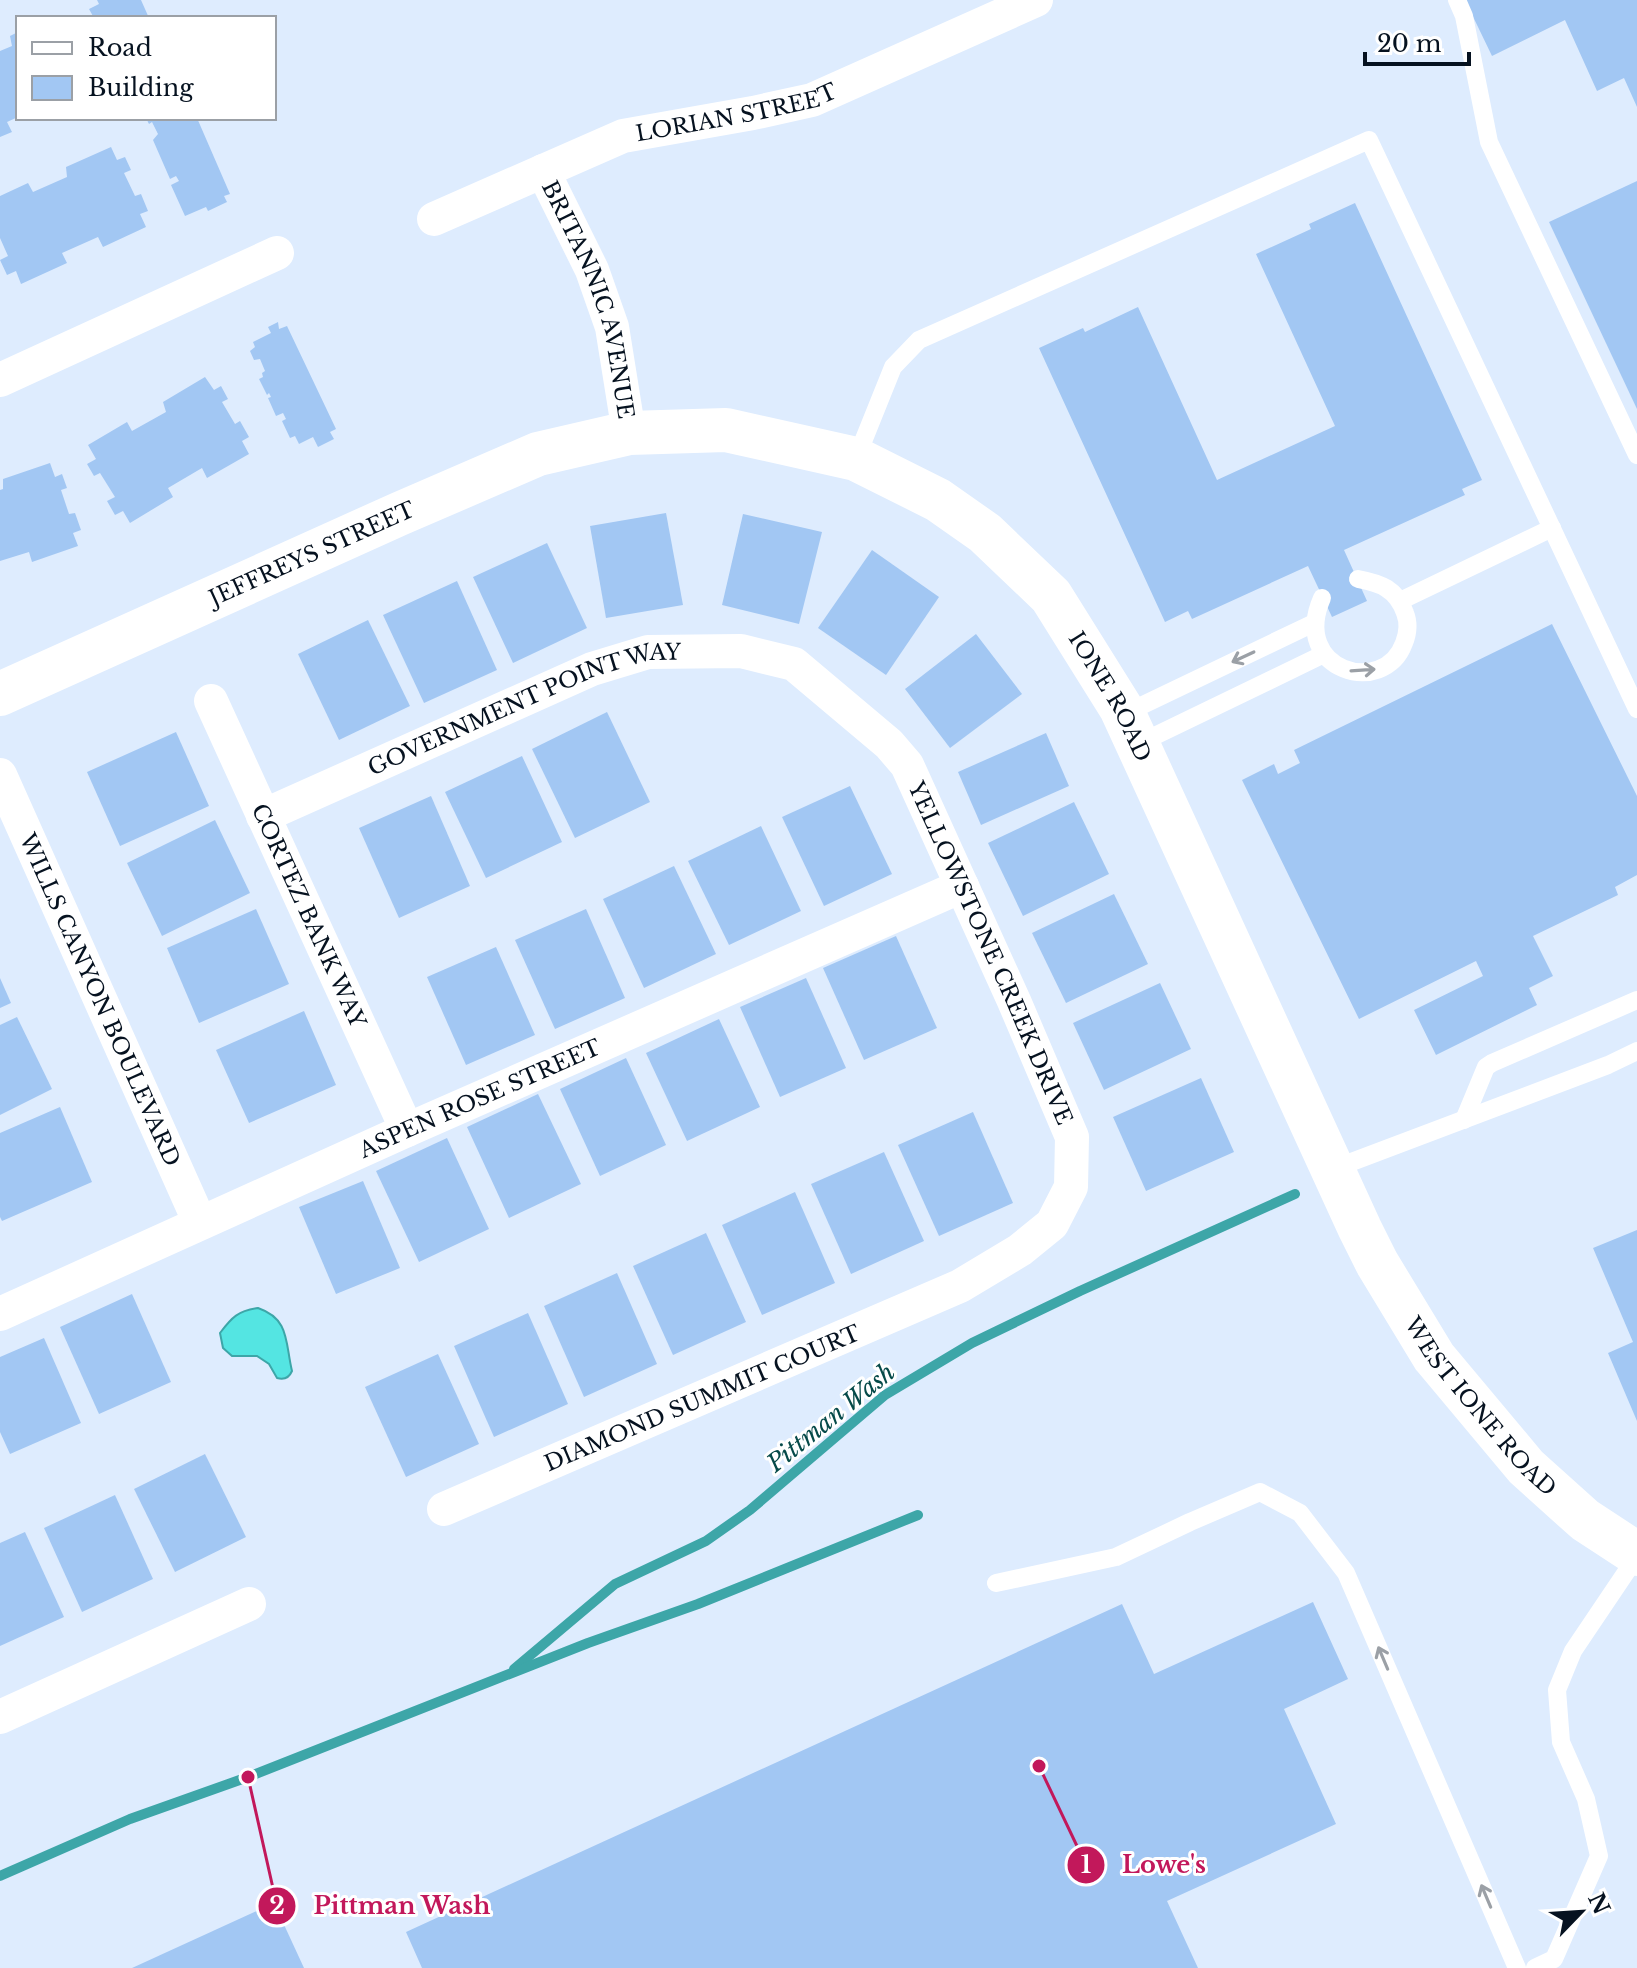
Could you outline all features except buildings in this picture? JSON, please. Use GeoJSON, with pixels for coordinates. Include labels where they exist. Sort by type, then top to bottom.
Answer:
{"type":"FeatureCollection","features":[{"type":"Feature","properties":{"kind":"street","name":"LORIAN STREET"},"geometry":{"type":"LineString","coordinates":[[434,219],[623,136],[812,100],[1036,0]]}},
{"type":"Feature","properties":{"kind":"street","name":"BRITANNIC AVENUE"},"geometry":{"type":"LineString","coordinates":[[543,171],[592,270],[612,327],[629,433]]}},
{"type":"Feature","properties":{"kind":"street"},"geometry":{"type":"LineString","coordinates":[[0,380],[277,253]]}},
{"type":"Feature","properties":{"kind":"street","name":"IONE ROAD"},"geometry":{"type":"LineString","coordinates":[[629,433],[726,430],[856,459],[938,500],[985,533],[1051,596],[1131,729],[1360,1229]]}},
{"type":"Feature","properties":{"kind":"street","name":"JEFFREYS STREET"},"geometry":{"type":"LineString","coordinates":[[0,694],[538,454],[629,433]]}},
{"type":"Feature","properties":{"kind":"street","name":"GOVERNMENT POINT WAY"},"geometry":{"type":"LineString","coordinates":[[263,816],[592,669],[648,652],[741,651],[794,664]]}},
{"type":"Feature","properties":{"kind":"street","name":"YELLOWSTONE CREEK DRIVE"},"geometry":{"type":"LineString","coordinates":[[794,664],[889,744],[907,765],[1072,1137],[1071,1187],[1052,1224],[1020,1250],[960,1286]]}},
{"type":"Feature","properties":{"kind":"street","name":"CORTEZ BANK WAY"},"geometry":{"type":"LineString","coordinates":[[211,701],[407,1130]]}},
{"type":"Feature","properties":{"kind":"street","name":"WILLS CANYON BOULEVARD"},"geometry":{"type":"LineString","coordinates":[[0,775],[200,1223]]}},
{"type":"Feature","properties":{"kind":"street","name":"ASPEN ROSE STREET"},"geometry":{"type":"LineString","coordinates":[[1,1310],[962,886]]}},
{"type":"Feature","properties":{"kind":"street","name":"WEST IONE ROAD"},"geometry":{"type":"LineString","coordinates":[[1360,1229],[1434,1357],[1526,1467],[1585,1520],[1637,1555]]}},
{"type":"Feature","properties":{"kind":"street","name":"DIAMOND SUMMIT COURT"},"geometry":{"type":"LineString","coordinates":[[444,1509],[960,1286]]}},
{"type":"Feature","properties":{"kind":"street"},"geometry":{"type":"LineString","coordinates":[[0,1717],[249,1604]]}},
{"type":"Feature","properties":{"kind":"lane"},"geometry":{"type":"LineString","coordinates":[[1457,0],[1464,16],[1489,142],[1637,455]]}},
{"type":"Feature","properties":{"kind":"lane"},"geometry":{"type":"LineString","coordinates":[[856,459],[893,367],[919,340],[1369,140],[1637,709]]}},
{"type":"Feature","properties":{"kind":"lane"},"geometry":{"type":"LineString","coordinates":[[1400,601],[1552,528]]}},
{"type":"Feature","properties":{"kind":"lane"},"geometry":{"type":"LineString","coordinates":[[1322,598],[1314,623],[1316,639],[1324,654],[1335,665],[1350,671],[1365,672],[1381,668],[1393,660],[1403,647],[1408,631],[1407,616],[1391,590],[1378,582],[1358,579]]}},
{"type":"Feature","properties":{"kind":"lane"},"geometry":{"type":"LineString","coordinates":[[1131,729],[1314,623]]}},
{"type":"Feature","properties":{"kind":"lane"},"geometry":{"type":"LineString","coordinates":[[1131,729],[1324,654]]}},
{"type":"Feature","properties":{"kind":"lane"},"geometry":{"type":"LineString","coordinates":[[1464,1120],[1486,1067],[1637,1000]]}},
{"type":"Feature","properties":{"kind":"lane"},"geometry":{"type":"LineString","coordinates":[[1333,1169],[1608,1065],[1637,1051]]}},
{"type":"Feature","properties":{"kind":"lane"},"geometry":{"type":"LineString","coordinates":[[996,1583],[1116,1557],[1260,1492],[1300,1513],[1346,1573],[1517,1968]]}},
{"type":"Feature","properties":{"kind":"lane"},"geometry":{"type":"LineString","coordinates":[[1535,1968],[1554,1959],[1599,1856],[1586,1799],[1561,1742],[1557,1690],[1573,1651],[1637,1555]]}},
{"type":"Feature","properties":{"kind":"shaded area"},"geometry":{"type":"Polygon","coordinates":[[[258,1308],[276,1318],[281,1325],[292,1371],[286,1378],[277,1378],[269,1364],[257,1356],[232,1356],[223,1348],[220,1333],[228,1323],[240,1313],[258,1308]]]}},
{"type":"Feature","properties":{"kind":"waterway","name":"Pittman Wash"},"geometry":{"type":"LineString","coordinates":[[514,1669],[615,1584],[706,1541],[750,1510],[885,1395],[972,1343],[1295,1194]]}},
{"type":"Feature","properties":{"kind":"waterway","name":"Pittman Wash"},"geometry":{"type":"LineString","coordinates":[[0,1876],[130,1819],[248,1777],[588,1643],[698,1604],[918,1515]]}},
{"type":"Feature","properties":{"kind":"place","name":"Lowe's"},"geometry":{"type":"Point","coordinates":[1039,1766]}},
{"type":"Feature","properties":{"kind":"place","name":"Pittman Wash"},"geometry":{"type":"Point","coordinates":[248,1777]}}]}
